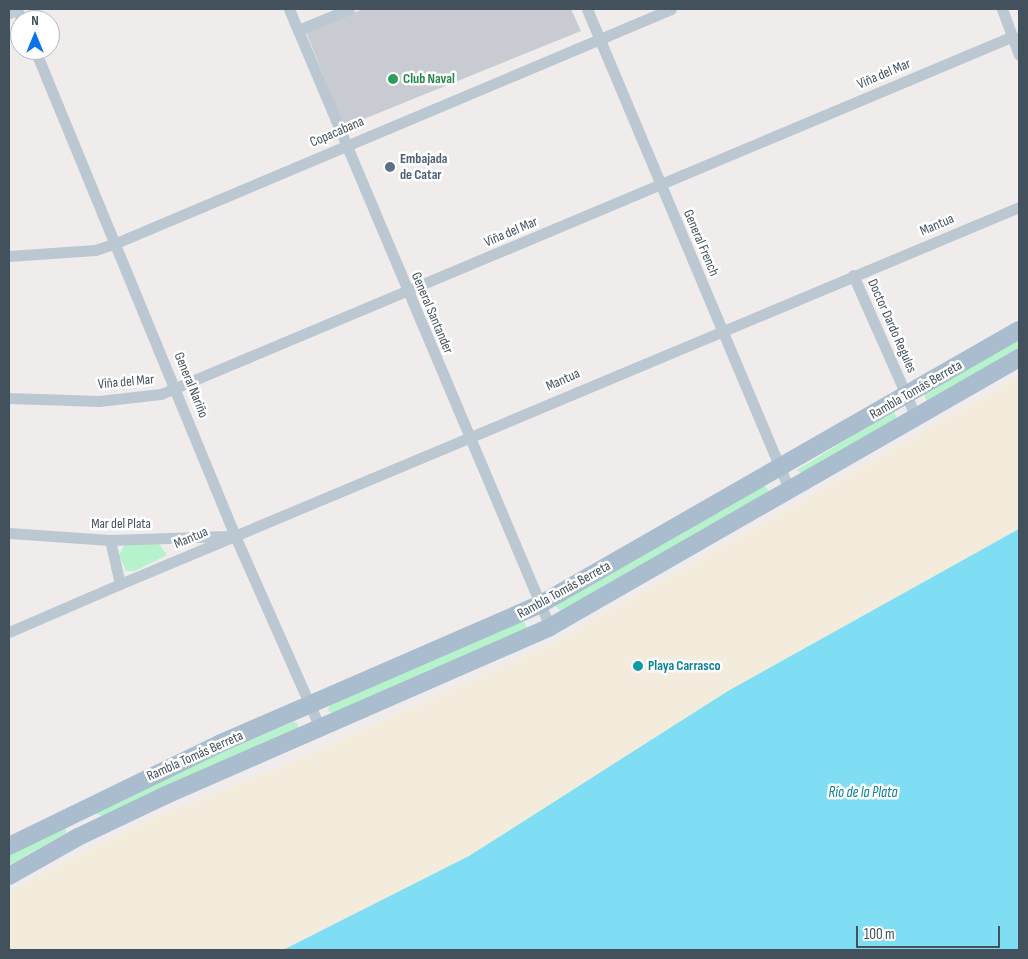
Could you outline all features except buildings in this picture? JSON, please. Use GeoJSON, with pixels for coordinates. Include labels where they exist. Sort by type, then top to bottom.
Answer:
{"type":"FeatureCollection","features":[{"type":"Feature","properties":{"kind":"main road"},"geometry":{"type":"LineString","coordinates":[[9,11],[13,9]]}},
{"type":"Feature","properties":{"kind":"main road","name":"Rambla Tomás Berreta"},"geometry":{"type":"LineString","coordinates":[[9,846],[87,805],[539,605],[1019,330]]}},
{"type":"Feature","properties":{"kind":"main road","name":"Rambla Tomás Berreta"},"geometry":{"type":"LineString","coordinates":[[9,876],[78,837],[550,627],[1019,358]]}},
{"type":"Feature","properties":{"kind":"street","name":"General Santander"},"geometry":{"type":"LineString","coordinates":[[290,9],[407,293],[550,627]]}},
{"type":"Feature","properties":{"kind":"street"},"geometry":{"type":"LineString","coordinates":[[298,30],[349,9]]}},
{"type":"Feature","properties":{"kind":"street","name":"General French"},"geometry":{"type":"LineString","coordinates":[[587,9],[789,489]]}},
{"type":"Feature","properties":{"kind":"street","name":"Copacabana"},"geometry":{"type":"LineString","coordinates":[[9,256],[95,250],[116,243],[671,9]]}},
{"type":"Feature","properties":{"kind":"street"},"geometry":{"type":"LineString","coordinates":[[1002,9],[1019,55]]}},
{"type":"Feature","properties":{"kind":"street","name":"Viña del Mar"},"geometry":{"type":"LineString","coordinates":[[9,398],[99,401],[161,394],[407,293],[660,184],[1013,36]]}},
{"type":"Feature","properties":{"kind":"street","name":"General Nariño"},"geometry":{"type":"LineString","coordinates":[[39,60],[176,388],[235,536],[321,730]]}},
{"type":"Feature","properties":{"kind":"street","name":"Mantua"},"geometry":{"type":"LineString","coordinates":[[9,632],[853,275],[1019,207]]}},
{"type":"Feature","properties":{"kind":"street","name":"Doctor Dardo Regules"},"geometry":{"type":"LineString","coordinates":[[853,275],[916,417]]}},
{"type":"Feature","properties":{"kind":"street","name":"Mar del Plata"},"geometry":{"type":"LineString","coordinates":[[9,532],[110,540],[235,536]]}},
{"type":"Feature","properties":{"kind":"street"},"geometry":{"type":"LineString","coordinates":[[110,540],[120,584]]}},
{"type":"Feature","properties":{"kind":"street"},"geometry":{"type":"LineString","coordinates":[[87,805],[98,828]]}},
{"type":"Feature","properties":{"kind":"street"},"geometry":{"type":"LineString","coordinates":[[67,815],[78,837]]}},
{"type":"Feature","properties":{"kind":"green space"},"geometry":{"type":"Polygon","coordinates":[[[1019,338],[1019,352],[929,402],[925,398],[925,393],[1019,338]]]}},
{"type":"Feature","properties":{"kind":"green space"},"geometry":{"type":"Polygon","coordinates":[[[893,411],[898,419],[803,474],[797,470],[893,411]]]}},
{"type":"Feature","properties":{"kind":"green space"},"geometry":{"type":"Polygon","coordinates":[[[764,486],[770,491],[562,612],[556,607],[557,603],[764,486]]]}},
{"type":"Feature","properties":{"kind":"green space"},"geometry":{"type":"Polygon","coordinates":[[[125,544],[159,544],[167,555],[135,571],[126,571],[119,555],[125,544]]]}},
{"type":"Feature","properties":{"kind":"green space"},"geometry":{"type":"Polygon","coordinates":[[[523,620],[527,628],[334,714],[328,710],[330,704],[523,620]]]}},
{"type":"Feature","properties":{"kind":"green space"},"geometry":{"type":"Polygon","coordinates":[[[293,722],[297,723],[299,730],[102,816],[95,813],[95,807],[293,722]]]}},
{"type":"Feature","properties":{"kind":"green space"},"geometry":{"type":"Polygon","coordinates":[[[66,827],[66,833],[9,865],[9,851],[66,827]]]}},
{"type":"Feature","properties":{"kind":"sand","name":"Playa Carrasco"},"geometry":{"type":"Polygon","coordinates":[[[1019,377],[1019,529],[728,691],[469,857],[283,950],[9,950],[9,893],[28,881],[151,819],[292,762],[553,643],[1019,377]]]}},
{"type":"Feature","properties":{"kind":"water","name":"Río de la Plata"},"geometry":{"type":"Polygon","coordinates":[[[1019,529],[1019,950],[283,950],[469,856],[728,691],[1019,529]]]}},
{"type":"Feature","properties":{"kind":"place","name":"Club Naval"},"geometry":{"type":"Point","coordinates":[393,79]}},
{"type":"Feature","properties":{"kind":"place","name":"Embajada de Catar"},"geometry":{"type":"Point","coordinates":[390,167]}},
{"type":"Feature","properties":{"kind":"place","name":"Playa Carrasco"},"geometry":{"type":"Point","coordinates":[638,666]}}]}
